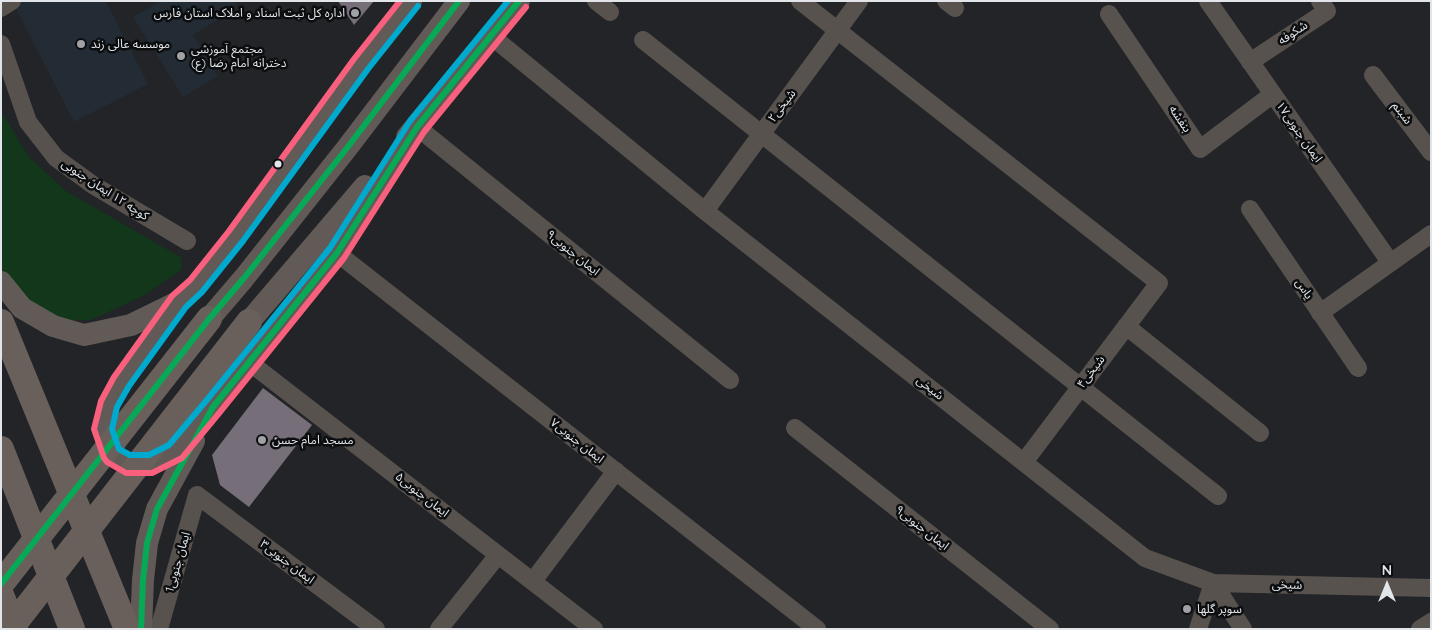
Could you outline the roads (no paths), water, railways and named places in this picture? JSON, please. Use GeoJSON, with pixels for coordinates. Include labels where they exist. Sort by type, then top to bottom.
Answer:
{"type":"FeatureCollection","features":[{"type":"Feature","properties":{"kind":"highway"},"geometry":{"type":"LineString","coordinates":[[1,584],[209,319]]}},
{"type":"Feature","properties":{"kind":"highway"},"geometry":{"type":"LineString","coordinates":[[1,322],[127,629]]}},
{"type":"Feature","properties":{"kind":"highway"},"geometry":{"type":"LineString","coordinates":[[10,629],[248,322]]}},
{"type":"Feature","properties":{"kind":"highway"},"geometry":{"type":"LineString","coordinates":[[1,449],[72,629]]}},
{"type":"Feature","properties":{"kind":"highway"},"geometry":{"type":"LineString","coordinates":[[1,595],[14,629]]}},
{"type":"Feature","properties":{"kind":"main road"},"geometry":{"type":"LineString","coordinates":[[411,1],[361,64],[236,236],[196,286],[179,302],[122,381],[109,404],[103,430],[112,454],[128,464],[151,464],[175,452],[337,253],[416,127]]}},
{"type":"Feature","properties":{"kind":"main road"},"geometry":{"type":"LineString","coordinates":[[209,319],[323,178],[459,1]]}},
{"type":"Feature","properties":{"kind":"main road"},"geometry":{"type":"LineString","coordinates":[[248,322],[416,127],[518,1]]}},
{"type":"Feature","properties":{"kind":"main road"},"geometry":{"type":"LineString","coordinates":[[1,282],[22,308],[53,326],[84,334],[131,325],[179,302]]}},
{"type":"Feature","properties":{"kind":"main road"},"geometry":{"type":"LineString","coordinates":[[141,629],[147,543],[157,508],[213,407]]}},
{"type":"Feature","properties":{"kind":"street"},"geometry":{"type":"LineString","coordinates":[[1,8],[12,1]]}},
{"type":"Feature","properties":{"kind":"street"},"geometry":{"type":"LineString","coordinates":[[596,1],[610,12]]}},
{"type":"Feature","properties":{"kind":"street"},"geometry":{"type":"LineString","coordinates":[[800,1],[838,31]]}},
{"type":"Feature","properties":{"kind":"street","name":"شیخی۲"},"geometry":{"type":"LineString","coordinates":[[705,211],[859,1]]}},
{"type":"Feature","properties":{"kind":"street","name":"ایمان جنوبی۱۷"},"geometry":{"type":"LineString","coordinates":[[1208,1],[1390,262]]}},
{"type":"Feature","properties":{"kind":"street","name":"شکوفه"},"geometry":{"type":"LineString","coordinates":[[1250,62],[1327,11],[1320,1]]}},
{"type":"Feature","properties":{"kind":"street","name":"بنفشه"},"geometry":{"type":"LineString","coordinates":[[1109,14],[1200,149],[1273,94]]}},
{"type":"Feature","properties":{"kind":"street","name":"شیخی۴"},"geometry":{"type":"LineString","coordinates":[[838,31],[1159,283],[1024,462]]}},
{"type":"Feature","properties":{"kind":"street","name":"شیخی"},"geometry":{"type":"LineString","coordinates":[[490,35],[705,211],[1145,558],[1213,583],[1431,588]]}},
{"type":"Feature","properties":{"kind":"street"},"geometry":{"type":"LineString","coordinates":[[643,40],[1218,496]]}},
{"type":"Feature","properties":{"kind":"street","name":"کوچه ۱۲ ایمان جنوبی"},"geometry":{"type":"LineString","coordinates":[[1,44],[28,122],[56,158],[93,185],[187,241]]}},
{"type":"Feature","properties":{"kind":"street","name":"شبنم"},"geometry":{"type":"LineString","coordinates":[[1373,75],[1431,152]]}},
{"type":"Feature","properties":{"kind":"street","name":"ایمان جنوبی۹"},"geometry":{"type":"LineString","coordinates":[[416,127],[730,380]]}},
{"type":"Feature","properties":{"kind":"street","name":"یاس"},"geometry":{"type":"LineString","coordinates":[[1250,210],[1358,368]]}},
{"type":"Feature","properties":{"kind":"street"},"geometry":{"type":"LineString","coordinates":[[1320,313],[1431,234]]}},
{"type":"Feature","properties":{"kind":"street","name":"ایمان جنوبی۷"},"geometry":{"type":"LineString","coordinates":[[337,253],[817,629]]}},
{"type":"Feature","properties":{"kind":"street"},"geometry":{"type":"LineString","coordinates":[[1126,326],[1260,433]]}},
{"type":"Feature","properties":{"kind":"street","name":"ایمان جنوبی۵"},"geometry":{"type":"LineString","coordinates":[[249,362],[594,629]]}},
{"type":"Feature","properties":{"kind":"street","name":"ایمان جنوبی۹"},"geometry":{"type":"LineString","coordinates":[[795,428],[1050,629]]}},
{"type":"Feature","properties":{"kind":"street"},"geometry":{"type":"LineString","coordinates":[[533,581],[616,471]]}},
{"type":"Feature","properties":{"kind":"street","name":"1ایمان جنوبی"},"geometry":{"type":"LineString","coordinates":[[158,628],[197,495]]}},
{"type":"Feature","properties":{"kind":"street","name":"ایمان جنوبی۳"},"geometry":{"type":"LineString","coordinates":[[197,495],[376,629]]}},
{"type":"Feature","properties":{"kind":"street"},"geometry":{"type":"LineString","coordinates":[[440,629],[498,554]]}},
{"type":"Feature","properties":{"kind":"street"},"geometry":{"type":"LineString","coordinates":[[1198,629],[1213,583]]}},
{"type":"Feature","properties":{"kind":"street"},"geometry":{"type":"LineString","coordinates":[[1213,583],[1243,629]]}},
{"type":"Feature","properties":{"kind":"street"},"geometry":{"type":"LineString","coordinates":[[1420,629],[1431,622]]}},
{"type":"Feature","properties":{"kind":"place","name":"اداره کل ثبت اسناد و املاک استان فارس"},"geometry":{"type":"Point","coordinates":[355,13]}},
{"type":"Feature","properties":{"kind":"place","name":"موسسه عالی زند"},"geometry":{"type":"Point","coordinates":[81,44]}},
{"type":"Feature","properties":{"kind":"place","name":"مجتمع آموزشی دخترانه امام رضا (ع)"},"geometry":{"type":"Point","coordinates":[181,56]}},
{"type":"Feature","properties":{"kind":"place","name":"مسجد امام حسن"},"geometry":{"type":"Point","coordinates":[262,440]}},
{"type":"Feature","properties":{"kind":"place","name":"سوپر گلها"},"geometry":{"type":"Point","coordinates":[1187,609]}}]}
